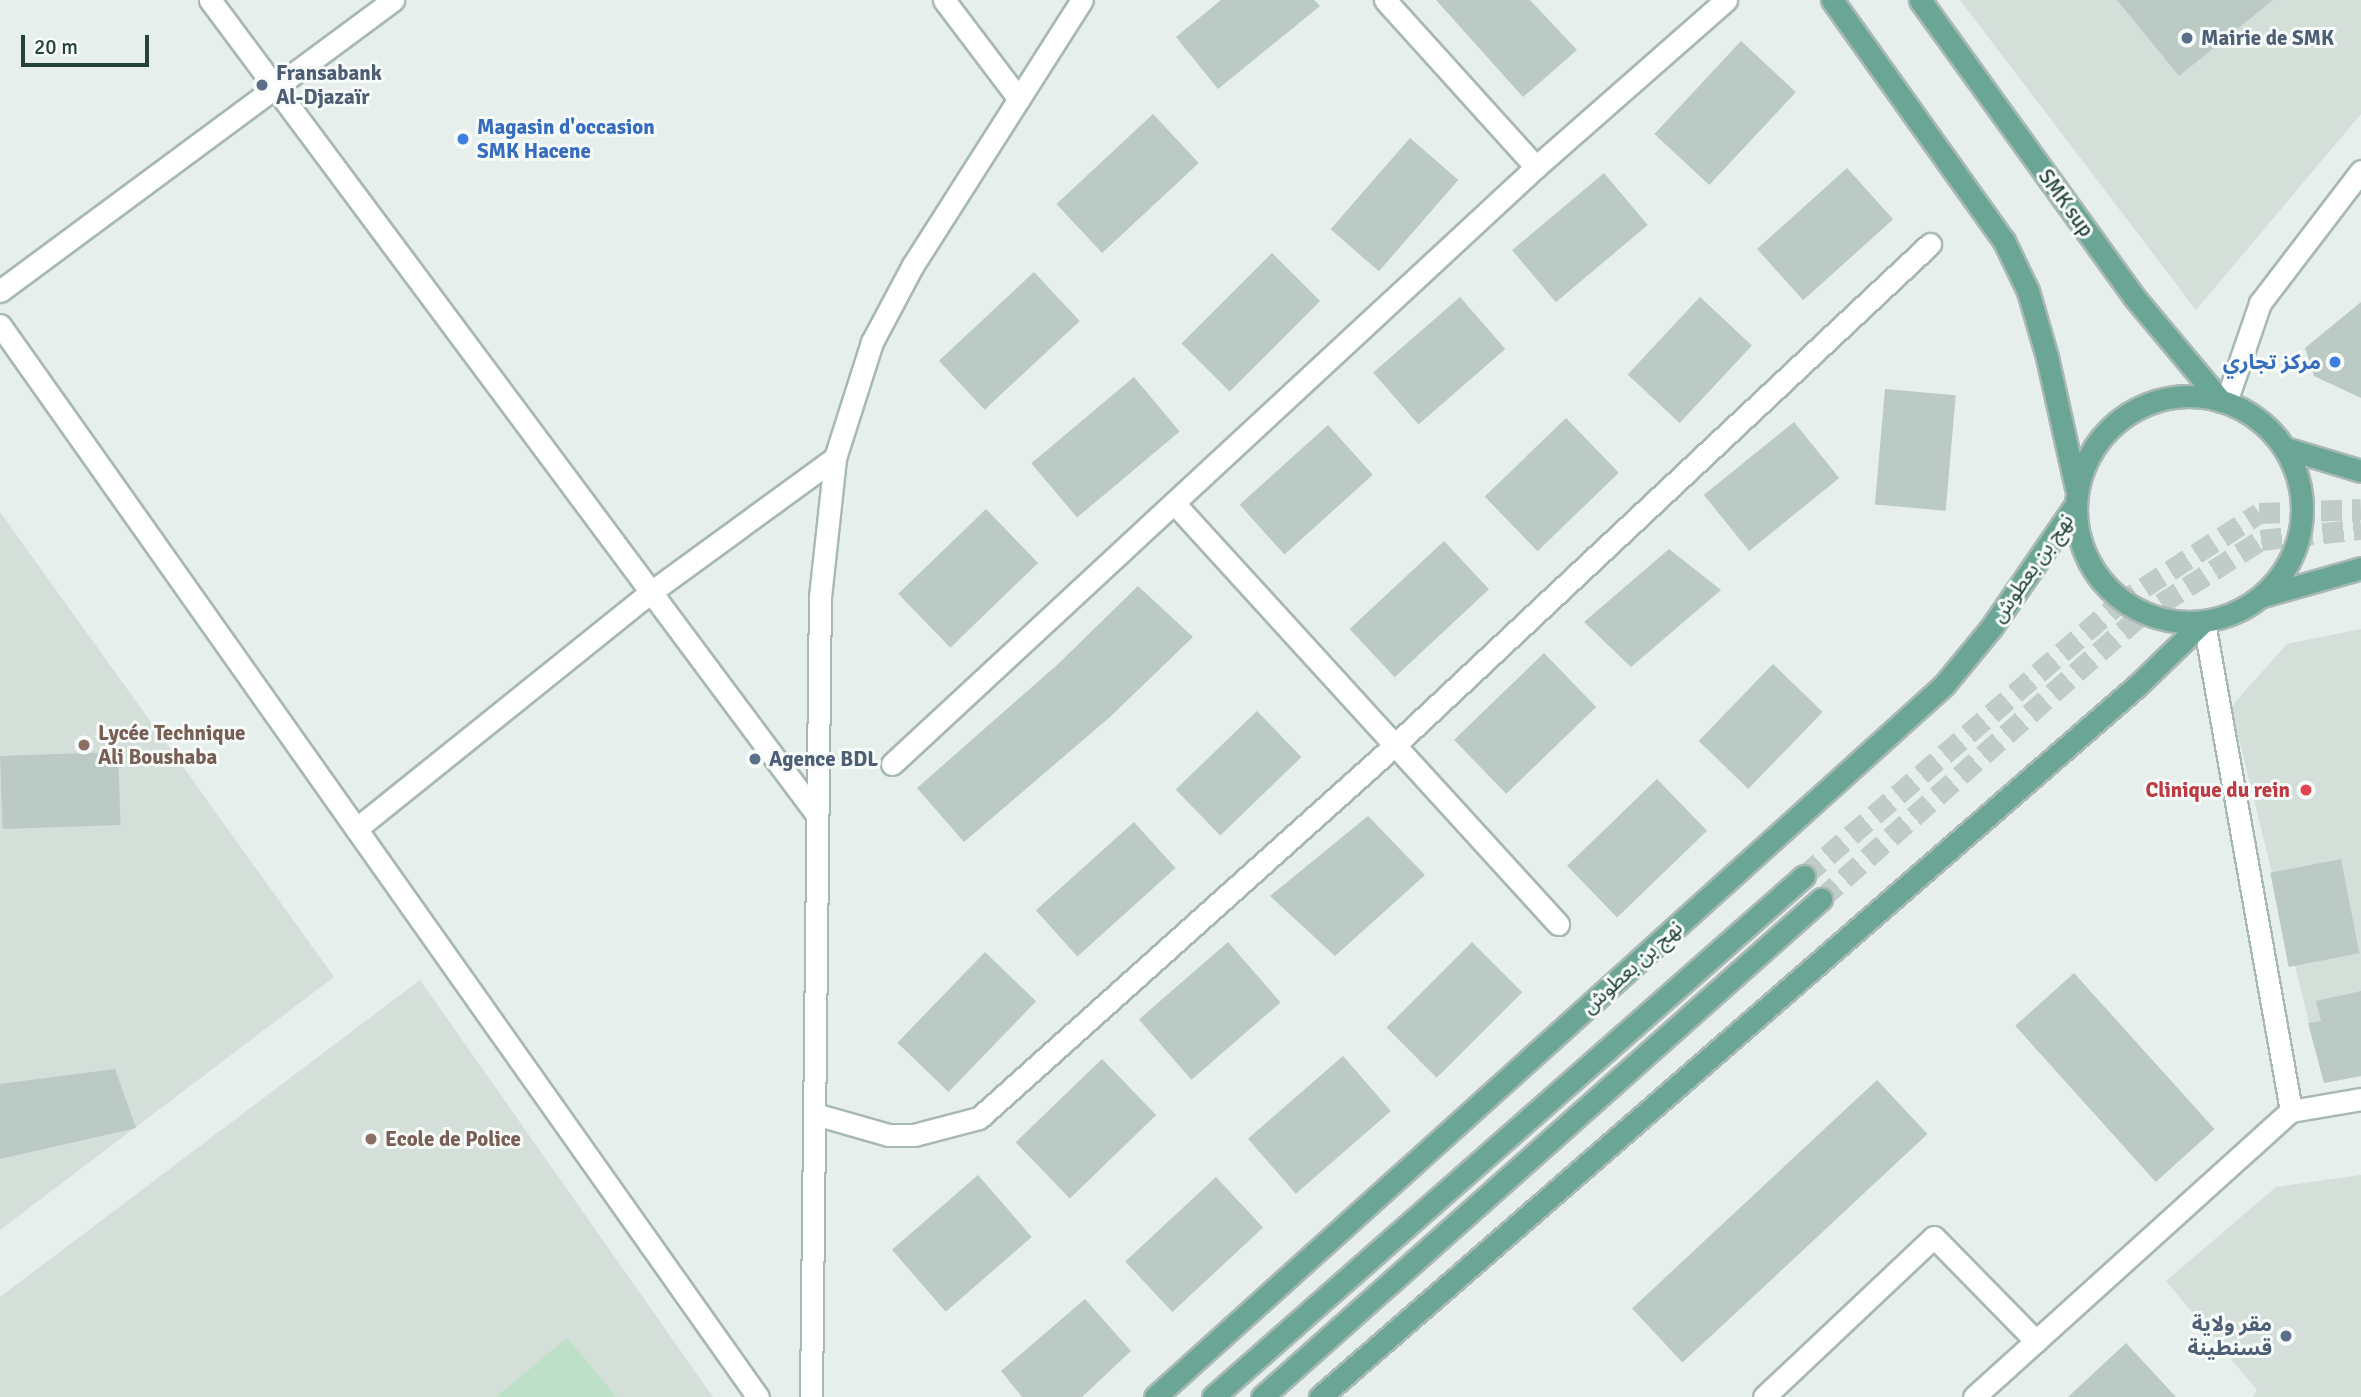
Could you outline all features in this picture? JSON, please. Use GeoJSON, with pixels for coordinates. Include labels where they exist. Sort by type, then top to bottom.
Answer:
{"type":"FeatureCollection","features":[{"type":"Feature","properties":{"kind":"main road"},"geometry":{"type":"LineString","coordinates":[[1832,0],[2004,241],[2028,291],[2047,357],[2076,499],[2079,539],[2087,559],[2112,594],[2139,611],[2171,621],[2204,622],[2245,608],[2263,596],[2285,572],[2298,542],[2303,510],[2298,478],[2285,448],[2269,428],[2224,401],[2166,398],[2140,407],[2098,442],[2076,499]]}},
{"type":"Feature","properties":{"kind":"main road","name":"SMK sup"},"geometry":{"type":"LineString","coordinates":[[1920,0],[2134,297],[2224,401]]}},
{"type":"Feature","properties":{"kind":"main road"},"geometry":{"type":"LineString","coordinates":[[2285,448],[2361,471]]}},
{"type":"Feature","properties":{"kind":"main road","name":"نهج بن بعطوش"},"geometry":{"type":"LineString","coordinates":[[1156,1397],[1944,685],[1991,628],[2076,499]]}},
{"type":"Feature","properties":{"kind":"main road"},"geometry":{"type":"LineString","coordinates":[[2263,596],[2361,568]]}},
{"type":"Feature","properties":{"kind":"main road"},"geometry":{"type":"LineString","coordinates":[[1320,1397],[2138,685],[2204,622]]}},
{"type":"Feature","properties":{"kind":"main road"},"geometry":{"type":"LineString","coordinates":[[1213,1397],[1804,876]]}},
{"type":"Feature","properties":{"kind":"main road"},"geometry":{"type":"LineString","coordinates":[[1262,1397],[1821,899]]}},
{"type":"Feature","properties":{"kind":"street"},"geometry":{"type":"LineString","coordinates":[[210,0],[273,89],[817,815]]}},
{"type":"Feature","properties":{"kind":"street"},"geometry":{"type":"LineString","coordinates":[[0,291],[393,0]]}},
{"type":"Feature","properties":{"kind":"street"},"geometry":{"type":"LineString","coordinates":[[944,0],[1019,99]]}},
{"type":"Feature","properties":{"kind":"street"},"geometry":{"type":"LineString","coordinates":[[811,1397],[820,597],[835,458],[872,342],[913,265],[1082,0]]}},
{"type":"Feature","properties":{"kind":"street"},"geometry":{"type":"LineString","coordinates":[[1385,0],[1536,167]]}},
{"type":"Feature","properties":{"kind":"street"},"geometry":{"type":"LineString","coordinates":[[892,764],[1536,167],[1726,0]]}},
{"type":"Feature","properties":{"kind":"street"},"geometry":{"type":"LineString","coordinates":[[2224,401],[2260,303],[2361,171]]}},
{"type":"Feature","properties":{"kind":"street"},"geometry":{"type":"LineString","coordinates":[[815,1114],[888,1135],[914,1135],[979,1118],[1395,745],[1930,244]]}},
{"type":"Feature","properties":{"kind":"street"},"geometry":{"type":"LineString","coordinates":[[0,325],[758,1397]]}},
{"type":"Feature","properties":{"kind":"street"},"geometry":{"type":"LineString","coordinates":[[356,829],[651,592],[835,458]]}},
{"type":"Feature","properties":{"kind":"street"},"geometry":{"type":"LineString","coordinates":[[1174,503],[1558,924]]}},
{"type":"Feature","properties":{"kind":"street"},"geometry":{"type":"LineString","coordinates":[[2204,622],[2291,1111]]}},
{"type":"Feature","properties":{"kind":"street"},"geometry":{"type":"LineString","coordinates":[[1974,1397],[2291,1111],[2361,1099]]}},
{"type":"Feature","properties":{"kind":"street"},"geometry":{"type":"LineString","coordinates":[[1764,1397],[1934,1237],[2036,1340]]}},
{"type":"Feature","properties":{"kind":"shaded area"},"geometry":{"type":"Polygon","coordinates":[[[1960,0],[2361,0],[2361,114],[2196,310],[1960,0]]]}},
{"type":"Feature","properties":{"kind":"shaded area","name":"Lycée Technique Ali Boushaba"},"geometry":{"type":"Polygon","coordinates":[[[0,512],[334,977],[0,1230],[0,512]]]}},
{"type":"Feature","properties":{"kind":"shaded area","name":"Clinique du rein"},"geometry":{"type":"Polygon","coordinates":[[[2361,629],[2361,1076],[2324,1083],[2231,707],[2287,644],[2361,629]]]}},
{"type":"Feature","properties":{"kind":"shaded area","name":"Ecole de Police"},"geometry":{"type":"Polygon","coordinates":[[[420,980],[713,1397],[0,1397],[0,1297],[420,980]]]}},
{"type":"Feature","properties":{"kind":"shaded area","name":"مقر ولاية قسنطينة"},"geometry":{"type":"Polygon","coordinates":[[[2361,1175],[2361,1397],[2253,1397],[2257,1390],[2166,1281],[2276,1187],[2361,1175]]]}},
{"type":"Feature","properties":{"kind":"green space"},"geometry":{"type":"Polygon","coordinates":[[[567,1338],[617,1397],[496,1397],[567,1338]]]}},
{"type":"Feature","properties":{"kind":"building"},"geometry":{"type":"Polygon","coordinates":[[[1221,0],[1314,0],[1320,6],[1218,89],[1176,37],[1221,0]]]}},
{"type":"Feature","properties":{"kind":"building"},"geometry":{"type":"Polygon","coordinates":[[[1436,0],[1530,0],[1577,50],[1523,97],[1436,0]]]}},
{"type":"Feature","properties":{"kind":"building","name":"Mairie de SMK"},"geometry":{"type":"Polygon","coordinates":[[[2117,0],[2273,0],[2179,76],[2117,0]]]}},
{"type":"Feature","properties":{"kind":"building"},"geometry":{"type":"Polygon","coordinates":[[[1741,41],[1796,92],[1709,185],[1654,134],[1741,41]]]}},
{"type":"Feature","properties":{"kind":"building"},"geometry":{"type":"Polygon","coordinates":[[[1153,114],[1199,163],[1102,253],[1056,204],[1153,114]]]}},
{"type":"Feature","properties":{"kind":"building"},"geometry":{"type":"Polygon","coordinates":[[[1410,138],[1458,180],[1379,271],[1331,229],[1410,138]]]}},
{"type":"Feature","properties":{"kind":"building"},"geometry":{"type":"Polygon","coordinates":[[[1847,168],[1893,219],[1803,300],[1757,249],[1847,168]]]}},
{"type":"Feature","properties":{"kind":"building"},"geometry":{"type":"Polygon","coordinates":[[[1604,173],[1648,225],[1556,302],[1512,250],[1604,173]]]}},
{"type":"Feature","properties":{"kind":"building"},"geometry":{"type":"Polygon","coordinates":[[[1272,253],[1320,301],[1230,392],[1181,344],[1272,253]]]}},
{"type":"Feature","properties":{"kind":"building"},"geometry":{"type":"Polygon","coordinates":[[[1034,272],[1080,321],[985,410],[939,361],[1034,272]]]}},
{"type":"Feature","properties":{"kind":"building"},"geometry":{"type":"Polygon","coordinates":[[[1460,297],[1505,349],[1418,425],[1373,372],[1460,297]]]}},
{"type":"Feature","properties":{"kind":"building"},"geometry":{"type":"Polygon","coordinates":[[[1700,297],[1752,345],[1680,423],[1628,375],[1700,297]]]}},
{"type":"Feature","properties":{"kind":"building","name":"مركز تجاري"},"geometry":{"type":"Polygon","coordinates":[[[2361,302],[2361,398],[2314,376],[2305,348],[2361,302]]]}},
{"type":"Feature","properties":{"kind":"building"},"geometry":{"type":"Polygon","coordinates":[[[1134,377],[1180,431],[1077,518],[1031,463],[1134,377]]]}},
{"type":"Feature","properties":{"kind":"building"},"geometry":{"type":"Polygon","coordinates":[[[1885,389],[1956,395],[1946,511],[1875,505],[1885,389]]]}},
{"type":"Feature","properties":{"kind":"building"},"geometry":{"type":"Polygon","coordinates":[[[1566,418],[1619,473],[1538,551],[1485,496],[1566,418]]]}},
{"type":"Feature","properties":{"kind":"building"},"geometry":{"type":"Polygon","coordinates":[[[1794,422],[1839,478],[1749,551],[1704,495],[1794,422]]]}},
{"type":"Feature","properties":{"kind":"building"},"geometry":{"type":"Polygon","coordinates":[[[1328,425],[1373,475],[1284,554],[1240,505],[1328,425]]]}},
{"type":"Feature","properties":{"kind":"building"},"geometry":{"type":"Polygon","coordinates":[[[986,509],[1038,563],[950,648],[898,594],[986,509]]]}},
{"type":"Feature","properties":{"kind":"building"},"geometry":{"type":"Polygon","coordinates":[[[1444,541],[1489,589],[1395,677],[1350,629],[1444,541]]]}},
{"type":"Feature","properties":{"kind":"building"},"geometry":{"type":"Polygon","coordinates":[[[1669,549],[1721,590],[1631,667],[1584,622],[1669,549]]]}},
{"type":"Feature","properties":{"kind":"building"},"geometry":{"type":"Polygon","coordinates":[[[1138,586],[1193,637],[1110,717],[964,842],[917,788],[1057,665],[1138,586]]]}},
{"type":"Feature","properties":{"kind":"building"},"geometry":{"type":"Polygon","coordinates":[[[1544,653],[1596,707],[1506,794],[1454,740],[1544,653]]]}},
{"type":"Feature","properties":{"kind":"building"},"geometry":{"type":"Polygon","coordinates":[[[1773,664],[1823,712],[1748,789],[1699,741],[1773,664]]]}},
{"type":"Feature","properties":{"kind":"building"},"geometry":{"type":"Polygon","coordinates":[[[1257,711],[1301,757],[1220,836],[1176,789],[1257,711]]]}},
{"type":"Feature","properties":{"kind":"building"},"geometry":{"type":"Polygon","coordinates":[[[118,752],[121,825],[3,829],[0,756],[118,752]]]}},
{"type":"Feature","properties":{"kind":"building"},"geometry":{"type":"Polygon","coordinates":[[[1657,779],[1707,831],[1617,918],[1567,866],[1657,779]]]}},
{"type":"Feature","properties":{"kind":"building"},"geometry":{"type":"Polygon","coordinates":[[[1368,816],[1425,875],[1335,956],[1270,896],[1368,816]]]}},
{"type":"Feature","properties":{"kind":"building"},"geometry":{"type":"Polygon","coordinates":[[[1134,822],[1175,868],[1077,956],[1036,910],[1134,822]]]}},
{"type":"Feature","properties":{"kind":"building"},"geometry":{"type":"Polygon","coordinates":[[[2341,859],[2359,953],[2289,967],[2270,873],[2341,859]]]}},
{"type":"Feature","properties":{"kind":"building"},"geometry":{"type":"Polygon","coordinates":[[[1228,942],[1280,1002],[1191,1080],[1139,1019],[1228,942]]]}},
{"type":"Feature","properties":{"kind":"building"},"geometry":{"type":"Polygon","coordinates":[[[1472,942],[1522,992],[1437,1078],[1386,1028],[1472,942]]]}},
{"type":"Feature","properties":{"kind":"building"},"geometry":{"type":"Polygon","coordinates":[[[985,952],[1036,1001],[949,1092],[897,1043],[985,952]]]}},
{"type":"Feature","properties":{"kind":"building"},"geometry":{"type":"Polygon","coordinates":[[[2074,973],[2215,1129],[2156,1182],[2015,1026],[2074,973]]]}},
{"type":"Feature","properties":{"kind":"building"},"geometry":{"type":"Polygon","coordinates":[[[2361,991],[2361,1076],[2324,1083],[2308,1023],[2321,1021],[2316,1001],[2361,991]]]}},
{"type":"Feature","properties":{"kind":"building"},"geometry":{"type":"Polygon","coordinates":[[[1343,1056],[1391,1111],[1296,1194],[1248,1139],[1343,1056]]]}},
{"type":"Feature","properties":{"kind":"building"},"geometry":{"type":"Polygon","coordinates":[[[1102,1059],[1156,1115],[1070,1198],[1016,1142],[1102,1059]]]}},
{"type":"Feature","properties":{"kind":"building"},"geometry":{"type":"Polygon","coordinates":[[[115,1069],[136,1128],[0,1159],[0,1084],[115,1069]]]}},
{"type":"Feature","properties":{"kind":"building"},"geometry":{"type":"Polygon","coordinates":[[[1877,1080],[1927,1134],[1682,1363],[1632,1308],[1877,1080]]]}},
{"type":"Feature","properties":{"kind":"building"},"geometry":{"type":"Polygon","coordinates":[[[978,1175],[1032,1237],[946,1312],[892,1250],[978,1175]]]}},
{"type":"Feature","properties":{"kind":"building"},"geometry":{"type":"Polygon","coordinates":[[[1216,1177],[1263,1227],[1172,1312],[1125,1262],[1216,1177]]]}},
{"type":"Feature","properties":{"kind":"building"},"geometry":{"type":"Polygon","coordinates":[[[1085,1299],[1131,1351],[1082,1397],[1022,1397],[1001,1371],[1085,1299]]]}},
{"type":"Feature","properties":{"kind":"building"},"geometry":{"type":"Polygon","coordinates":[[[2126,1343],[2176,1397],[2068,1397],[2126,1343]]]}},
{"type":"Feature","properties":{"kind":"tunnel"},"geometry":{"type":"LineString","coordinates":[[1804,876],[2118,604],[2259,513],[2361,509]]}},
{"type":"Feature","properties":{"kind":"tunnel"},"geometry":{"type":"LineString","coordinates":[[1821,899],[2135,620],[2261,540],[2361,529]]}},
{"type":"Feature","properties":{"kind":"place","name":"Mairie de SMK"},"geometry":{"type":"Point","coordinates":[2187,38]}},
{"type":"Feature","properties":{"kind":"place","name":"Fransabank Al-Djazaïr"},"geometry":{"type":"Point","coordinates":[262,85]}},
{"type":"Feature","properties":{"kind":"place","name":"Magasin d'occasion SMK Hacene"},"geometry":{"type":"Point","coordinates":[463,139]}},
{"type":"Feature","properties":{"kind":"place","name":"مركز تجاري"},"geometry":{"type":"Point","coordinates":[2335,362]}},
{"type":"Feature","properties":{"kind":"place","name":"Lycée Technique Ali Boushaba"},"geometry":{"type":"Point","coordinates":[84,745]}},
{"type":"Feature","properties":{"kind":"place","name":"Agence BDL"},"geometry":{"type":"Point","coordinates":[755,759]}},
{"type":"Feature","properties":{"kind":"place","name":"Clinique du rein"},"geometry":{"type":"Point","coordinates":[2306,790]}},
{"type":"Feature","properties":{"kind":"place","name":"Ecole de Police"},"geometry":{"type":"Point","coordinates":[371,1139]}},
{"type":"Feature","properties":{"kind":"place","name":"مقر ولاية قسنطينة"},"geometry":{"type":"Point","coordinates":[2286,1336]}}]}
